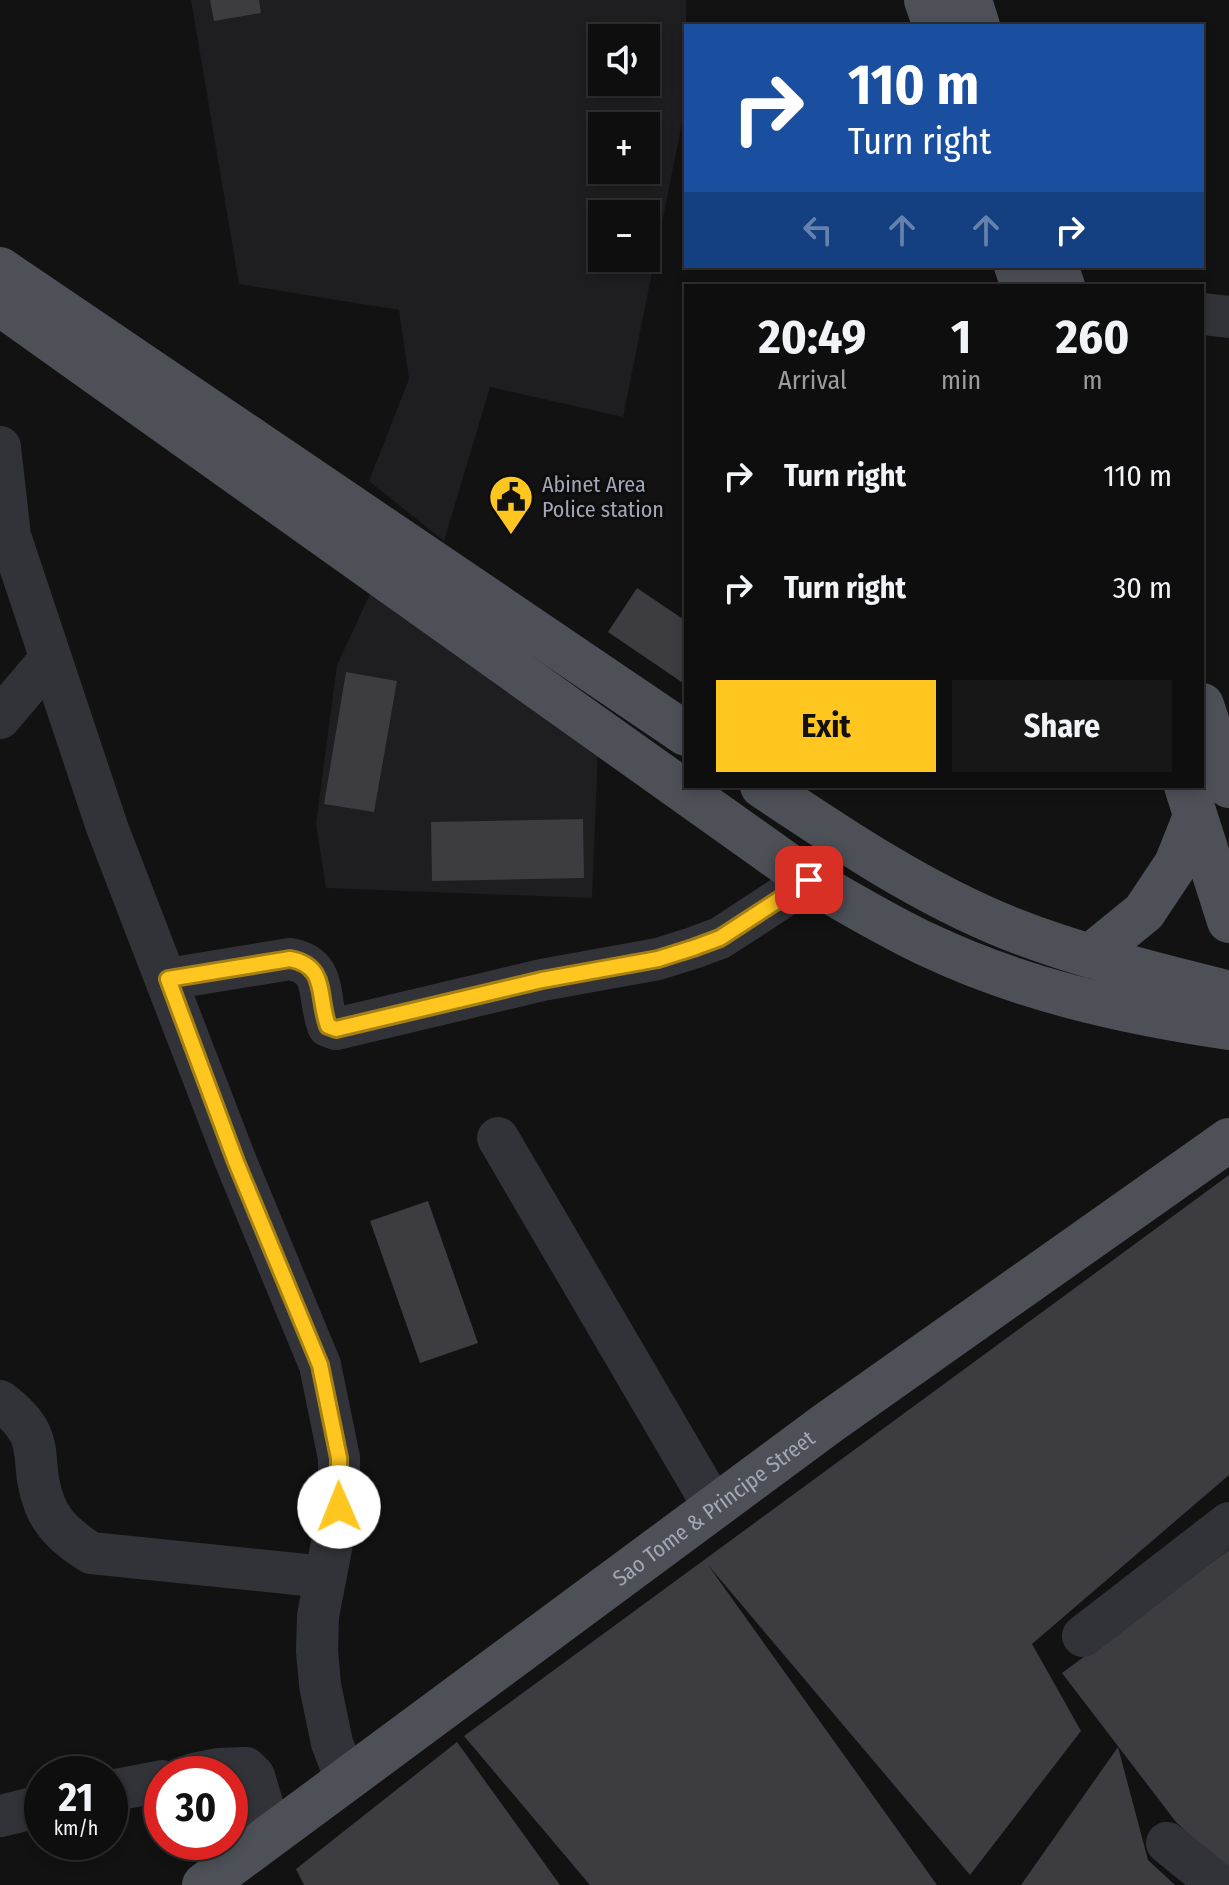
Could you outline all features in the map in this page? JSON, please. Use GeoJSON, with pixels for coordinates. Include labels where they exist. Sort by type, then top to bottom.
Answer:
{"type":"FeatureCollection","features":[{"type":"Feature","properties":{"kind":"main road"},"geometry":{"type":"LineString","coordinates":[[926,0],[934,24]]}},
{"type":"Feature","properties":{"kind":"main road"},"geometry":{"type":"LineString","coordinates":[[970,0],[977,24]]}},
{"type":"Feature","properties":{"kind":"main road"},"geometry":{"type":"LineString","coordinates":[[1,297],[684,733]]}},
{"type":"Feature","properties":{"kind":"main road"},"geometry":{"type":"LineString","coordinates":[[1,297],[809,880],[928,945],[1011,978],[1085,1002],[1229,1028]]}},
{"type":"Feature","properties":{"kind":"main road"},"geometry":{"type":"LineString","coordinates":[[1204,710],[1226,769]]}},
{"type":"Feature","properties":{"kind":"main road"},"geometry":{"type":"LineString","coordinates":[[765,788],[860,851],[944,898],[1011,929],[1090,956],[1229,993]]}},
{"type":"Feature","properties":{"kind":"main road"},"geometry":{"type":"LineString","coordinates":[[1090,956],[1144,912],[1176,864],[1191,801]]}},
{"type":"Feature","properties":{"kind":"main road"},"geometry":{"type":"LineString","coordinates":[[1191,801],[1229,921]]}},
{"type":"Feature","properties":{"kind":"main road","name":"Sao Tome & Principe Street"},"geometry":{"type":"LineString","coordinates":[[204,1885],[714,1507],[989,1308],[1229,1140]]}},
{"type":"Feature","properties":{"kind":"street"},"geometry":{"type":"LineString","coordinates":[[1204,314],[1229,317]]}},
{"type":"Feature","properties":{"kind":"street"},"geometry":{"type":"LineString","coordinates":[[0,447],[10,536],[107,827],[236,1162],[320,1365],[339,1458],[339,1507],[318,1616],[320,1685],[332,1743],[346,1779]]}},
{"type":"Feature","properties":{"kind":"street"},"geometry":{"type":"LineString","coordinates":[[0,718],[50,659]]}},
{"type":"Feature","properties":{"kind":"street"},"geometry":{"type":"LineString","coordinates":[[168,979],[290,959],[306,962],[315,970],[328,1026],[336,1029],[542,980],[658,959],[693,948],[730,932],[809,880]]}},
{"type":"Feature","properties":{"kind":"street"},"geometry":{"type":"LineString","coordinates":[[498,1138],[714,1507]]}},
{"type":"Feature","properties":{"kind":"street"},"geometry":{"type":"LineString","coordinates":[[0,1401],[21,1418],[30,1431],[44,1503],[53,1521],[63,1533],[91,1553],[325,1577]]}},
{"type":"Feature","properties":{"kind":"street"},"geometry":{"type":"LineString","coordinates":[[1083,1636],[1229,1523]]}},
{"type":"Feature","properties":{"kind":"street"},"geometry":{"type":"LineString","coordinates":[[248,1770],[254,1776],[271,1834]]}},
{"type":"Feature","properties":{"kind":"street"},"geometry":{"type":"LineString","coordinates":[[0,1816],[24,1810]]}},
{"type":"Feature","properties":{"kind":"street"},"geometry":{"type":"LineString","coordinates":[[1167,1843],[1219,1885]]}},
{"type":"Feature","properties":{"kind":"shaded area"},"geometry":{"type":"Polygon","coordinates":[[[191,0],[686,0],[684,113],[660,233],[660,200],[588,200],[588,272],[652,272],[623,417],[490,387],[444,541],[369,481],[409,379],[399,310],[239,284],[191,0]]]}},
{"type":"Feature","properties":{"kind":"shaded area"},"geometry":{"type":"Polygon","coordinates":[[[371,592],[598,751],[592,898],[326,888],[316,824],[337,665],[371,592]]]}},
{"type":"Feature","properties":{"kind":"building"},"geometry":{"type":"Polygon","coordinates":[[[210,0],[259,0],[261,13],[214,21],[210,0]]]}},
{"type":"Feature","properties":{"kind":"building"},"geometry":{"type":"Polygon","coordinates":[[[637,588],[684,620],[684,684],[608,632],[637,588]]]}},
{"type":"Feature","properties":{"kind":"building"},"geometry":{"type":"Polygon","coordinates":[[[346,672],[397,681],[374,812],[324,804],[346,672]]]}},
{"type":"Feature","properties":{"kind":"building"},"geometry":{"type":"Polygon","coordinates":[[[583,819],[584,878],[432,881],[431,822],[583,819]]]}},
{"type":"Feature","properties":{"kind":"building"},"geometry":{"type":"Polygon","coordinates":[[[1229,1175],[1229,1475],[1032,1644],[1081,1731],[970,1875],[708,1565],[937,1885],[590,1885],[464,1736],[1229,1175]]]}},
{"type":"Feature","properties":{"kind":"building"},"geometry":{"type":"Polygon","coordinates":[[[428,1201],[478,1343],[420,1363],[370,1221],[428,1201]]]}},
{"type":"Feature","properties":{"kind":"building"},"geometry":{"type":"Polygon","coordinates":[[[1229,1550],[1229,1872],[1176,1822],[1062,1673],[1229,1550]]]}},
{"type":"Feature","properties":{"kind":"building"},"geometry":{"type":"Polygon","coordinates":[[[457,1742],[560,1885],[304,1885],[296,1869],[457,1742]]]}},
{"type":"Feature","properties":{"kind":"building"},"geometry":{"type":"Polygon","coordinates":[[[1118,1747],[1148,1860],[1175,1885],[1021,1885],[1118,1747]]]}},
{"type":"Feature","properties":{"kind":"place","name":"Abinet Area Police station"},"geometry":{"type":"Point","coordinates":[511,536]}},
{"type":"Feature","properties":{"kind":"route"},"geometry":{"type":"LineString","coordinates":[[339,1507],[339,1458],[320,1365],[236,1162],[168,979],[290,959],[306,962],[315,970],[328,1026],[336,1029],[542,980],[658,959],[693,948],[720,938],[809,880]]}}]}
